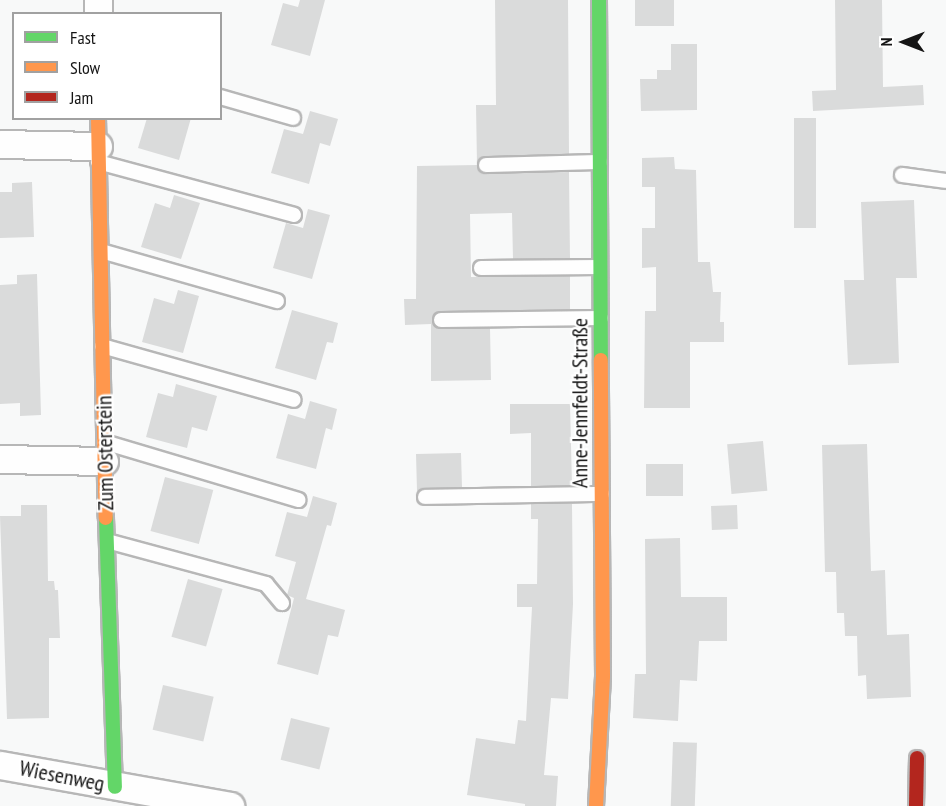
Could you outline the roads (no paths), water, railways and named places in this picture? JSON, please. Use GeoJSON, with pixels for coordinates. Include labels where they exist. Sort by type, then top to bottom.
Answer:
{"type":"FeatureCollection","features":[{"type":"Feature","properties":{"kind":"street","name":"Anne-Jennfeldt-Straße"},"geometry":{"type":"LineString","coordinates":[[596,806],[603,676],[599,0]]}},
{"type":"Feature","properties":{"kind":"street","name":"Zum Osterstein"},"geometry":{"type":"LineString","coordinates":[[98,120],[104,452],[115,787]]}},
{"type":"Feature","properties":{"kind":"street"},"geometry":{"type":"LineString","coordinates":[[0,144],[98,154]]}},
{"type":"Feature","properties":{"kind":"street"},"geometry":{"type":"LineString","coordinates":[[0,459],[104,452]]}},
{"type":"Feature","properties":{"kind":"street"},"geometry":{"type":"LineString","coordinates":[[916,806],[917,758]]}},
{"type":"Feature","properties":{"kind":"street","name":"Wiesenweg"},"geometry":{"type":"LineString","coordinates":[[0,765],[230,806]]}},
{"type":"Feature","properties":{"kind":"lane"},"geometry":{"type":"LineString","coordinates":[[222,98],[293,118]]}},
{"type":"Feature","properties":{"kind":"lane"},"geometry":{"type":"LineString","coordinates":[[98,154],[294,215]]}},
{"type":"Feature","properties":{"kind":"lane"},"geometry":{"type":"LineString","coordinates":[[486,165],[600,162]]}},
{"type":"Feature","properties":{"kind":"lane"},"geometry":{"type":"LineString","coordinates":[[902,176],[946,181]]}},
{"type":"Feature","properties":{"kind":"lane"},"geometry":{"type":"LineString","coordinates":[[100,251],[277,301]]}},
{"type":"Feature","properties":{"kind":"lane"},"geometry":{"type":"LineString","coordinates":[[481,268],[600,267]]}},
{"type":"Feature","properties":{"kind":"lane"},"geometry":{"type":"LineString","coordinates":[[441,320],[601,318]]}},
{"type":"Feature","properties":{"kind":"lane"},"geometry":{"type":"LineString","coordinates":[[102,346],[294,400]]}},
{"type":"Feature","properties":{"kind":"lane"},"geometry":{"type":"LineString","coordinates":[[104,452],[300,500]]}},
{"type":"Feature","properties":{"kind":"lane"},"geometry":{"type":"LineString","coordinates":[[425,497],[602,494]]}},
{"type":"Feature","properties":{"kind":"lane"},"geometry":{"type":"LineString","coordinates":[[107,541],[266,584],[282,603]]}}]}
